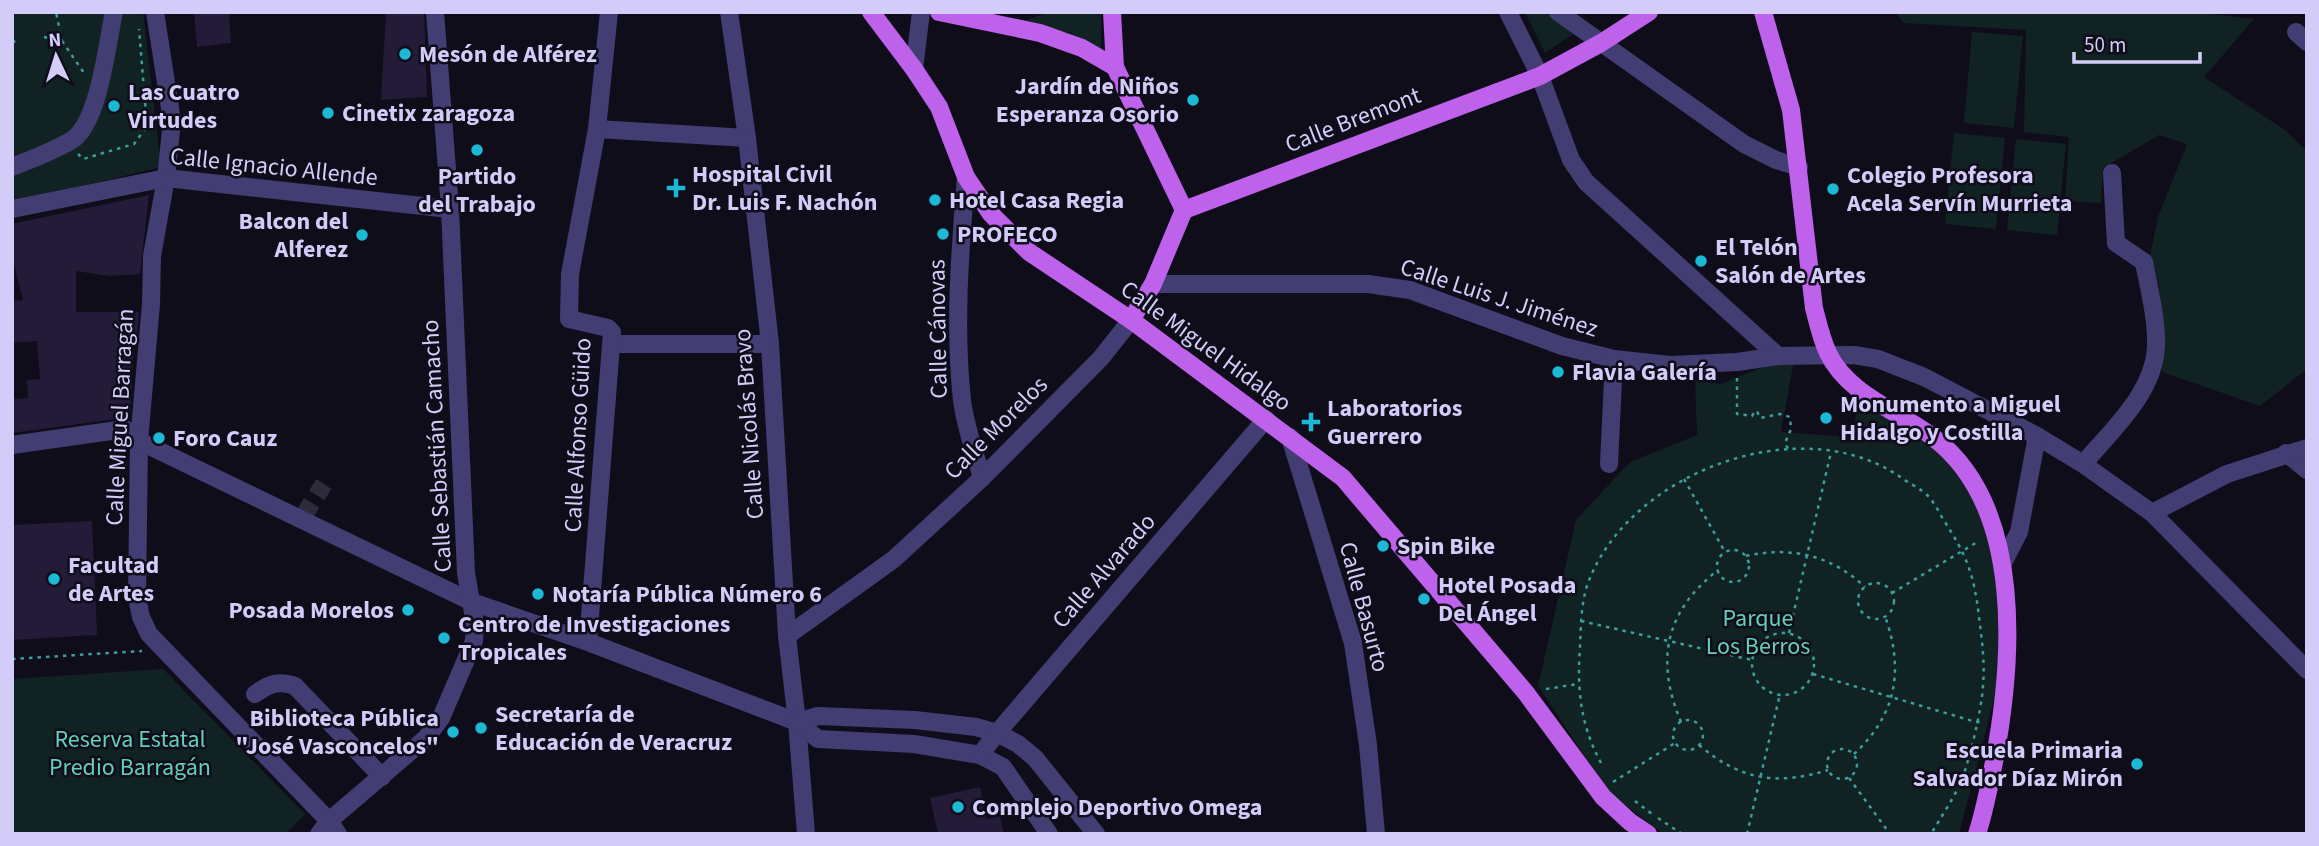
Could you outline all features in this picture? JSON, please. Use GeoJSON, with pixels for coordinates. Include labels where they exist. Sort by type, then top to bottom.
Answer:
{"type":"FeatureCollection","features":[{"type":"Feature","properties":{"kind":"main road","name":"Calle Miguel Hidalgo"},"geometry":{"type":"LineString","coordinates":[[871,12],[939,107],[966,177],[991,214],[1029,252],[1131,320],[1343,478],[1526,693],[1603,797],[1630,822],[1648,834]]}},
{"type":"Feature","properties":{"kind":"main road"},"geometry":{"type":"LineString","coordinates":[[939,12],[1040,33],[1082,48],[1115,67]]}},
{"type":"Feature","properties":{"kind":"main road"},"geometry":{"type":"LineString","coordinates":[[1112,12],[1115,67],[1184,209]]}},
{"type":"Feature","properties":{"kind":"main road","name":"Calle Bremont"},"geometry":{"type":"LineString","coordinates":[[1184,209],[1540,76],[1601,43],[1648,12]]}},
{"type":"Feature","properties":{"kind":"main road"},"geometry":{"type":"LineString","coordinates":[[1763,12],[1791,110],[1814,307],[1829,356],[1845,378],[1935,439],[1958,463],[1976,489],[1994,533],[2008,608],[2008,659],[2002,723],[1984,814],[1977,834]]}},
{"type":"Feature","properties":{"kind":"main road","name":"Calle Morelos"},"geometry":{"type":"LineString","coordinates":[[1131,320],[1153,284],[1184,209]]}},
{"type":"Feature","properties":{"kind":"street"},"geometry":{"type":"LineString","coordinates":[[12,167],[74,139],[86,127],[94,109],[114,12]]}},
{"type":"Feature","properties":{"kind":"street","name":"Calle Miguel Barragán"},"geometry":{"type":"LineString","coordinates":[[155,12],[172,121],[166,178],[152,256],[151,304],[139,441],[138,598],[141,617],[149,634],[329,829]]}},
{"type":"Feature","properties":{"kind":"street","name":"Calle Sebastián Camacho"},"geometry":{"type":"LineString","coordinates":[[329,829],[426,738],[441,718],[474,641],[475,624],[466,573],[450,209],[435,12]]}},
{"type":"Feature","properties":{"kind":"street","name":"Calle Alfonso Güido"},"geometry":{"type":"LineString","coordinates":[[588,642],[613,344],[612,332],[608,328],[569,319],[570,274],[597,129],[609,12]]}},
{"type":"Feature","properties":{"kind":"street","name":"Calle Nicolás Bravo"},"geometry":{"type":"LineString","coordinates":[[729,12],[747,138],[770,344],[787,636],[806,834]]}},
{"type":"Feature","properties":{"kind":"street"},"geometry":{"type":"LineString","coordinates":[[914,69],[921,12]]}},
{"type":"Feature","properties":{"kind":"street"},"geometry":{"type":"LineString","coordinates":[[1508,12],[1540,76],[1571,160],[1586,182],[1778,356]]}},
{"type":"Feature","properties":{"kind":"street"},"geometry":{"type":"LineString","coordinates":[[1558,12],[1744,144],[1776,160],[1799,167]]}},
{"type":"Feature","properties":{"kind":"street"},"geometry":{"type":"LineString","coordinates":[[597,129],[747,138]]}},
{"type":"Feature","properties":{"kind":"street"},"geometry":{"type":"LineString","coordinates":[[2083,464],[2139,395],[2152,370],[2156,348],[2144,262],[2116,243],[2112,173]]}},
{"type":"Feature","properties":{"kind":"street","name":"Calle Cánovas"},"geometry":{"type":"LineString","coordinates":[[966,177],[961,232],[958,342],[962,403],[982,478]]}},
{"type":"Feature","properties":{"kind":"street","name":"Calle Ignacio Allende"},"geometry":{"type":"LineString","coordinates":[[12,209],[166,178],[450,209]]}},
{"type":"Feature","properties":{"kind":"street","name":"Calle Luis J. Jiménez"},"geometry":{"type":"LineString","coordinates":[[1153,284],[1368,284],[1410,290],[1562,346],[1615,359],[1670,365],[1737,362],[1778,356],[1854,355],[1878,359],[1966,398],[2037,436],[2083,464],[2152,513],[2307,670]]}},
{"type":"Feature","properties":{"kind":"street","name":"Calle Morelos"},"geometry":{"type":"LineString","coordinates":[[787,636],[894,559],[982,478],[1101,358],[1131,320]]}},
{"type":"Feature","properties":{"kind":"street"},"geometry":{"type":"LineString","coordinates":[[613,344],[770,344]]}},
{"type":"Feature","properties":{"kind":"street"},"geometry":{"type":"LineString","coordinates":[[1609,464],[1615,359]]}},
{"type":"Feature","properties":{"kind":"street","name":"Calle Alvarado"},"geometry":{"type":"LineString","coordinates":[[980,755],[1266,419]]}},
{"type":"Feature","properties":{"kind":"street"},"geometry":{"type":"LineString","coordinates":[[12,444],[125,429],[139,441],[472,602],[588,642],[797,722],[818,739],[914,744],[980,755],[1003,767],[1049,834]]}},
{"type":"Feature","properties":{"kind":"street"},"geometry":{"type":"LineString","coordinates":[[2002,565],[2019,532],[2037,436]]}},
{"type":"Feature","properties":{"kind":"street","name":"Calle Basurto"},"geometry":{"type":"LineString","coordinates":[[1290,437],[1353,643],[1368,745],[1376,834]]}},
{"type":"Feature","properties":{"kind":"street"},"geometry":{"type":"LineString","coordinates":[[2152,513],[2227,474],[2307,448]]}},
{"type":"Feature","properties":{"kind":"street"},"geometry":{"type":"LineString","coordinates":[[2286,453],[2307,470]]}},
{"type":"Feature","properties":{"kind":"street"},"geometry":{"type":"LineString","coordinates":[[255,694],[270,684],[286,682],[295,686],[382,777]]}},
{"type":"Feature","properties":{"kind":"street"},"geometry":{"type":"LineString","coordinates":[[797,722],[818,716],[915,720],[976,727],[997,733],[1018,744],[1035,758],[1096,834]]}},
{"type":"Feature","properties":{"kind":"path"},"geometry":{"type":"LineString","coordinates":[[56,12],[62,41],[97,93]]}},
{"type":"Feature","properties":{"kind":"path"},"geometry":{"type":"LineString","coordinates":[[76,152],[83,159],[134,144],[147,126],[138,25]]}},
{"type":"Feature","properties":{"kind":"path"},"geometry":{"type":"LineString","coordinates":[[44,37],[62,41]]}},
{"type":"Feature","properties":{"kind":"path"},"geometry":{"type":"LineString","coordinates":[[12,42],[18,41]]}},
{"type":"Feature","properties":{"kind":"path"},"geometry":{"type":"LineString","coordinates":[[1737,362],[1737,414],[1752,416],[1757,411],[1760,418],[1769,414],[1784,415],[1792,421],[1790,432],[1785,439],[1788,449]]}},
{"type":"Feature","properties":{"kind":"path"},"geometry":{"type":"LineString","coordinates":[[1606,772],[1594,751],[1584,722],[1577,684],[1581,621],[1589,580],[1608,544],[1640,508],[1684,478],[1731,460],[1788,449],[1831,451],[1879,463],[1928,496],[1964,551],[1975,582],[1983,687],[1960,786],[1931,834]]}},
{"type":"Feature","properties":{"kind":"path"},"geometry":{"type":"LineString","coordinates":[[1789,633],[1831,451]]}},
{"type":"Feature","properties":{"kind":"path"},"geometry":{"type":"LineString","coordinates":[[1684,478],[1725,552]]}},
{"type":"Feature","properties":{"kind":"path"},"geometry":{"type":"LineString","coordinates":[[1892,593],[1994,533]]}},
{"type":"Feature","properties":{"kind":"path"},"geometry":{"type":"LineString","coordinates":[[1746,556],[1748,572],[1740,580],[1724,579],[1718,570],[1719,558],[1725,552],[1734,550],[1746,556],[1786,551],[1807,554],[1832,563],[1865,587]]}},
{"type":"Feature","properties":{"kind":"path"},"geometry":{"type":"LineString","coordinates":[[1681,722],[1670,697],[1666,671],[1669,641],[1682,608],[1700,584],[1718,570]]}},
{"type":"Feature","properties":{"kind":"path"},"geometry":{"type":"LineString","coordinates":[[1880,584],[1892,593],[1893,603],[1885,616],[1873,618],[1863,613],[1858,597],[1865,587],[1880,584]]}},
{"type":"Feature","properties":{"kind":"path"},"geometry":{"type":"LineString","coordinates":[[1854,754],[1866,743],[1884,717],[1892,697],[1896,659],[1885,616]]}},
{"type":"Feature","properties":{"kind":"path"},"geometry":{"type":"LineString","coordinates":[[1581,621],[1752,660]]}},
{"type":"Feature","properties":{"kind":"path"},"geometry":{"type":"LineString","coordinates":[[1789,633],[1807,644],[1814,664],[1807,683],[1799,690],[1780,694],[1762,687],[1756,679],[1752,660],[1755,650],[1769,636],[1789,633]]}},
{"type":"Feature","properties":{"kind":"path"},"geometry":{"type":"LineString","coordinates":[[12,659],[164,649]]}},
{"type":"Feature","properties":{"kind":"path"},"geometry":{"type":"LineString","coordinates":[[1812,674],[1976,722]]}},
{"type":"Feature","properties":{"kind":"path"},"geometry":{"type":"LineString","coordinates":[[1526,693],[1577,684]]}},
{"type":"Feature","properties":{"kind":"path"},"geometry":{"type":"LineString","coordinates":[[1747,834],[1780,694]]}},
{"type":"Feature","properties":{"kind":"path"},"geometry":{"type":"LineString","coordinates":[[1690,720],[1698,724],[1703,737],[1699,746],[1686,750],[1675,743],[1673,733],[1681,722],[1690,720]]}},
{"type":"Feature","properties":{"kind":"path"},"geometry":{"type":"LineString","coordinates":[[1612,783],[1675,743]]}},
{"type":"Feature","properties":{"kind":"path"},"geometry":{"type":"LineString","coordinates":[[1699,746],[1737,771],[1761,778],[1804,778],[1828,770]]}},
{"type":"Feature","properties":{"kind":"path"},"geometry":{"type":"LineString","coordinates":[[1849,778],[1834,778],[1828,770],[1828,757],[1834,751],[1842,749],[1854,754]]}},
{"type":"Feature","properties":{"kind":"path"},"geometry":{"type":"LineString","coordinates":[[1849,778],[1858,767],[1854,754]]}},
{"type":"Feature","properties":{"kind":"path"},"geometry":{"type":"LineString","coordinates":[[1849,778],[1890,834]]}},
{"type":"Feature","properties":{"kind":"path"},"geometry":{"type":"LineString","coordinates":[[1631,798],[1682,834]]}},
{"type":"Feature","properties":{"kind":"green space"},"geometry":{"type":"Polygon","coordinates":[[[12,12],[106,12],[87,113],[61,142],[12,164],[12,12]]]}},
{"type":"Feature","properties":{"kind":"green space"},"geometry":{"type":"Polygon","coordinates":[[[117,12],[143,12],[161,167],[12,203],[12,171],[82,134],[117,12]]]}},
{"type":"Feature","properties":{"kind":"green space"},"geometry":{"type":"Polygon","coordinates":[[[1049,12],[1101,12],[1101,50],[1070,33],[1024,21],[1049,12]]]}},
{"type":"Feature","properties":{"kind":"green space"},"geometry":{"type":"Polygon","coordinates":[[[1525,12],[1555,12],[1580,29],[1545,53],[1525,12]]]}},
{"type":"Feature","properties":{"kind":"green space"},"geometry":{"type":"Polygon","coordinates":[[[1895,12],[2194,12],[2254,19],[2204,77],[2285,130],[2307,151],[2307,369],[2260,406],[2162,372],[2164,330],[2159,287],[2150,256],[2158,217],[2187,144],[2159,135],[2103,168],[2101,203],[2065,201],[2069,137],[2024,132],[2026,30],[1904,23],[1895,12]]]}},
{"type":"Feature","properties":{"kind":"green space"},"geometry":{"type":"Polygon","coordinates":[[[1972,32],[2023,36],[2014,128],[1964,123],[1972,32]]]}},
{"type":"Feature","properties":{"kind":"green space"},"geometry":{"type":"Polygon","coordinates":[[[1954,133],[2005,138],[1996,229],[1945,224],[1954,133]]]}},
{"type":"Feature","properties":{"kind":"green space"},"geometry":{"type":"Polygon","coordinates":[[[2016,139],[2066,144],[2057,235],[2007,230],[2016,139]]]}},
{"type":"Feature","properties":{"kind":"green space","name":"Parque Los Berros"},"geometry":{"type":"Polygon","coordinates":[[[1768,365],[1793,365],[1781,432],[1851,437],[1860,398],[1930,434],[1988,512],[2009,642],[1959,834],[1664,834],[1610,794],[1538,686],[1576,520],[1630,462],[1697,435],[1695,380],[1721,384],[1768,365]]]}},
{"type":"Feature","properties":{"kind":"green space","name":"Reserva Estatal Predio Barragán"},"geometry":{"type":"Polygon","coordinates":[[[163,669],[305,814],[286,834],[12,834],[13,679],[163,669]]]}},
{"type":"Feature","properties":{"kind":"building"},"geometry":{"type":"Polygon","coordinates":[[[194,12],[229,12],[231,43],[197,47],[194,12]]]}},
{"type":"Feature","properties":{"kind":"building","name":"Mesón de Alférez"},"geometry":{"type":"Polygon","coordinates":[[[386,12],[424,12],[427,97],[381,100],[386,12]]]}},
{"type":"Feature","properties":{"kind":"building"},"geometry":{"type":"Polygon","coordinates":[[[149,195],[140,274],[110,276],[76,271],[76,312],[139,312],[137,335],[134,335],[130,419],[12,433],[12,399],[28,398],[27,380],[40,379],[37,341],[12,343],[12,301],[23,300],[12,256],[12,224],[149,195]]]}},
{"type":"Feature","properties":{"kind":"building","name":"Facultad de Artes"},"geometry":{"type":"Polygon","coordinates":[[[92,521],[97,635],[12,640],[12,525],[92,521]]]}},
{"type":"Feature","properties":{"kind":"building","name":"Complejo Deportivo Omega"},"geometry":{"type":"Polygon","coordinates":[[[980,787],[987,819],[1000,816],[1004,834],[938,834],[930,798],[980,787]]]}},
{"type":"Feature","properties":{"kind":"tunnel"},"geometry":{"type":"LineString","coordinates":[[302,518],[324,484]]}},
{"type":"Feature","properties":{"kind":"place","name":"Mesón de Alférez"},"geometry":{"type":"Point","coordinates":[405,54]}},
{"type":"Feature","properties":{"kind":"place","name":"Jardín de Niños Esperanza Osorio"},"geometry":{"type":"Point","coordinates":[1193,100]}},
{"type":"Feature","properties":{"kind":"place","name":"Las Cuatro Virtudes"},"geometry":{"type":"Point","coordinates":[114,106]}},
{"type":"Feature","properties":{"kind":"place","name":"Cinetix zaragoza"},"geometry":{"type":"Point","coordinates":[328,113]}},
{"type":"Feature","properties":{"kind":"place","name":"Partido del Trabajo"},"geometry":{"type":"Point","coordinates":[477,150]}},
{"type":"Feature","properties":{"kind":"place","name":"Hospital Civil Dr. Luis F. Nachón"},"geometry":{"type":"Point","coordinates":[676,188]}},
{"type":"Feature","properties":{"kind":"place","name":"Colegio Profesora Acela Servín Murrieta"},"geometry":{"type":"Point","coordinates":[1833,189]}},
{"type":"Feature","properties":{"kind":"place","name":"Hotel Casa Regia"},"geometry":{"type":"Point","coordinates":[935,200]}},
{"type":"Feature","properties":{"kind":"place","name":"PROFECO"},"geometry":{"type":"Point","coordinates":[943,234]}},
{"type":"Feature","properties":{"kind":"place","name":"Balcon del Alferez"},"geometry":{"type":"Point","coordinates":[362,235]}},
{"type":"Feature","properties":{"kind":"place","name":"El Telón Salón de Artes"},"geometry":{"type":"Point","coordinates":[1701,261]}},
{"type":"Feature","properties":{"kind":"place","name":"Flavia Galería"},"geometry":{"type":"Point","coordinates":[1558,372]}},
{"type":"Feature","properties":{"kind":"place","name":"Monumento a Miguel Hidalgo y Costilla"},"geometry":{"type":"Point","coordinates":[1826,418]}},
{"type":"Feature","properties":{"kind":"place","name":"Laboratorios Guerrero"},"geometry":{"type":"Point","coordinates":[1311,422]}},
{"type":"Feature","properties":{"kind":"place","name":"Foro Cauz"},"geometry":{"type":"Point","coordinates":[159,438]}},
{"type":"Feature","properties":{"kind":"place","name":"Spin Bike"},"geometry":{"type":"Point","coordinates":[1383,546]}},
{"type":"Feature","properties":{"kind":"place","name":"Facultad de Artes"},"geometry":{"type":"Point","coordinates":[54,579]}},
{"type":"Feature","properties":{"kind":"place","name":"Notaría Pública Número 6"},"geometry":{"type":"Point","coordinates":[538,594]}},
{"type":"Feature","properties":{"kind":"place","name":"Hotel Posada Del Ángel"},"geometry":{"type":"Point","coordinates":[1424,599]}},
{"type":"Feature","properties":{"kind":"place","name":"Posada Morelos"},"geometry":{"type":"Point","coordinates":[408,610]}},
{"type":"Feature","properties":{"kind":"place","name":"Centro de Investigaciones Tropicales"},"geometry":{"type":"Point","coordinates":[444,638]}},
{"type":"Feature","properties":{"kind":"place","name":"Secretaría de Educación de Veracruz"},"geometry":{"type":"Point","coordinates":[481,728]}},
{"type":"Feature","properties":{"kind":"place","name":"Biblioteca Pública \"José Vasconcelos\""},"geometry":{"type":"Point","coordinates":[453,732]}},
{"type":"Feature","properties":{"kind":"place","name":"Escuela Primaria Salvador Díaz Mirón"},"geometry":{"type":"Point","coordinates":[2137,764]}},
{"type":"Feature","properties":{"kind":"place","name":"Complejo Deportivo Omega"},"geometry":{"type":"Point","coordinates":[958,807]}}]}
